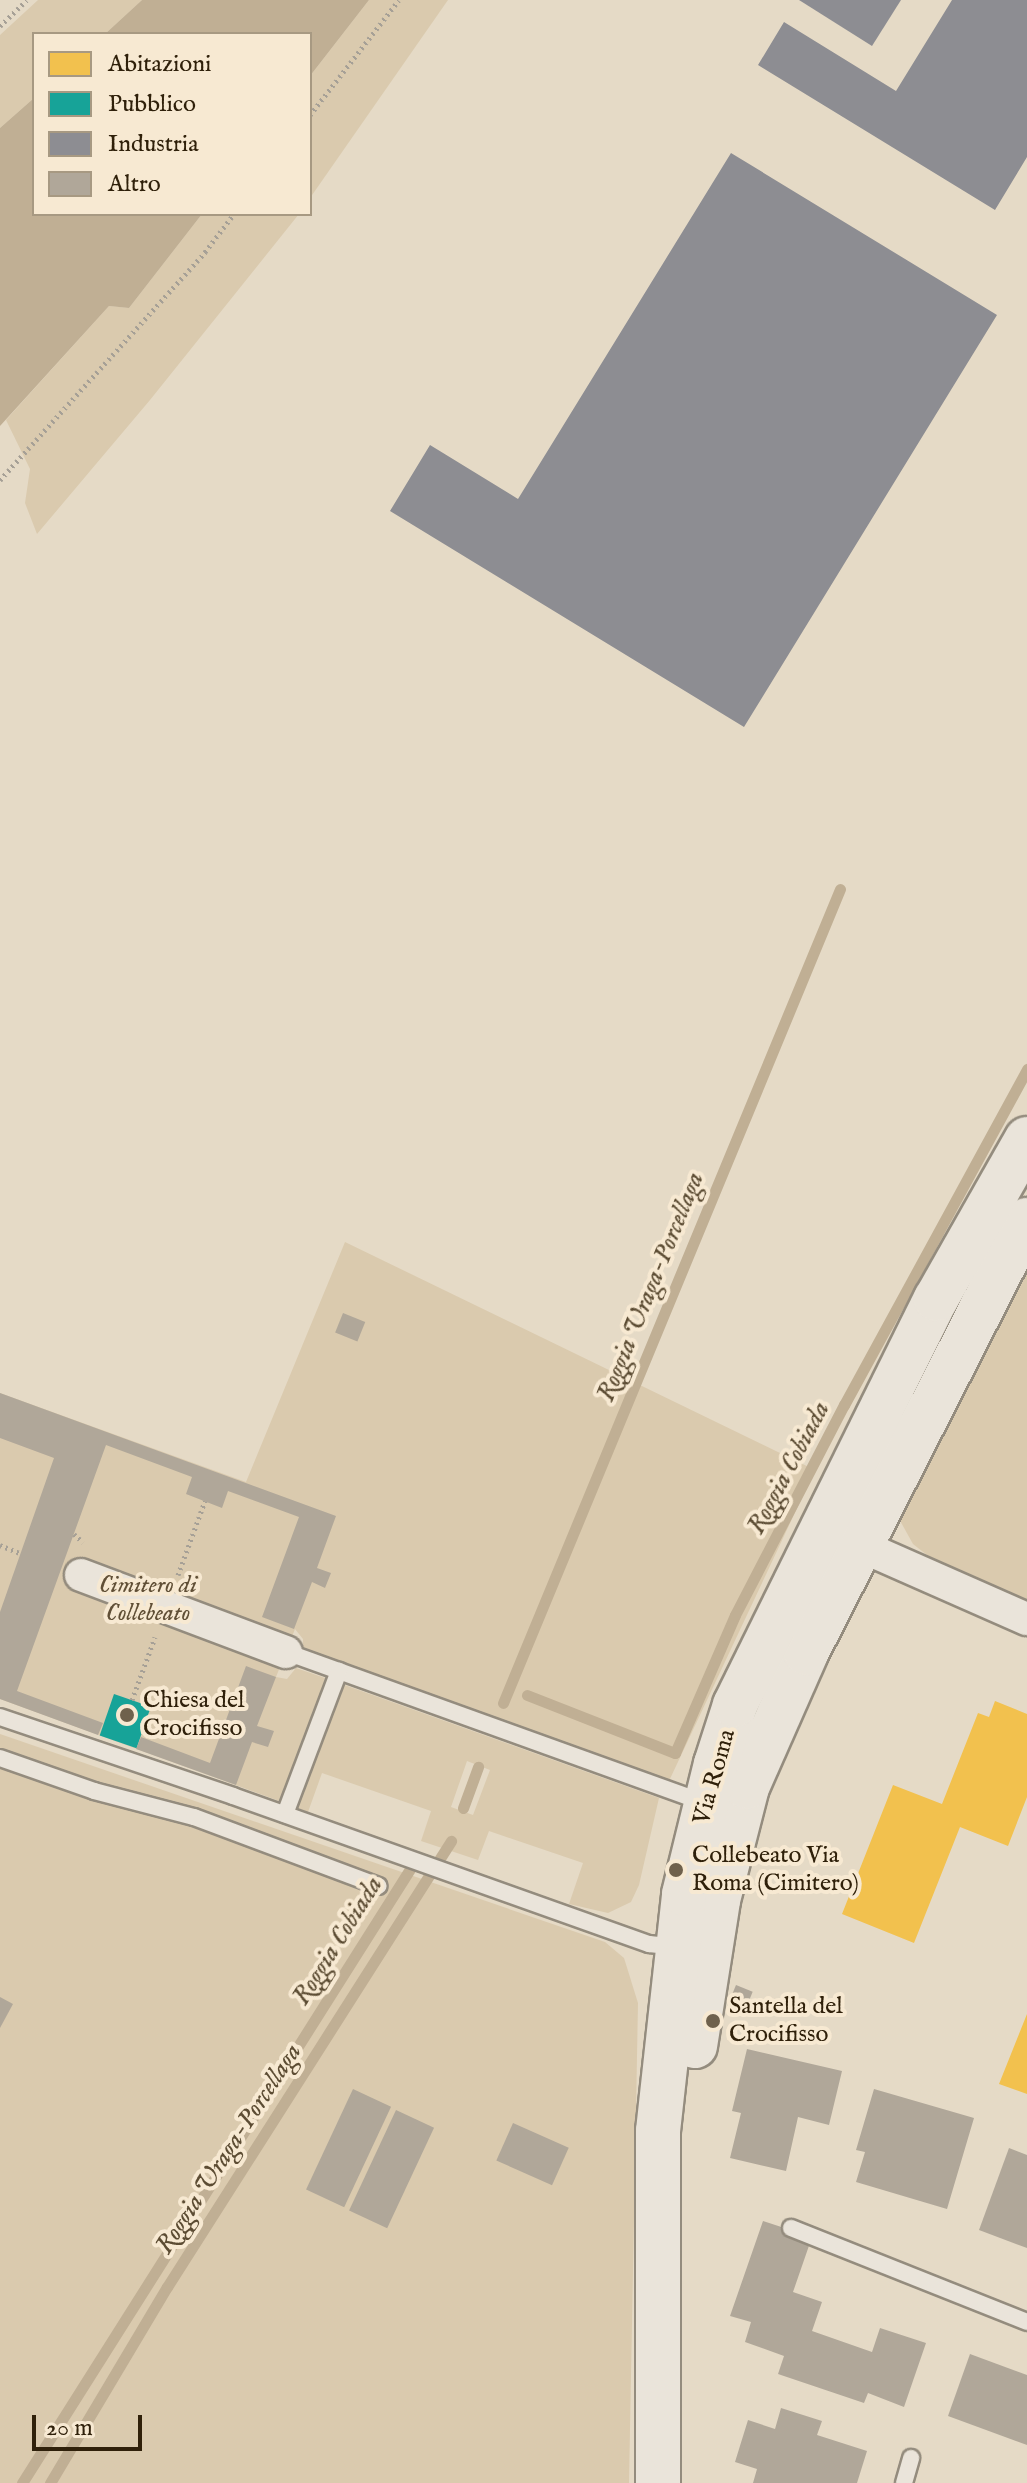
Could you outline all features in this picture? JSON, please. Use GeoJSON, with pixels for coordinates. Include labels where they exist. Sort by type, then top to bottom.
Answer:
{"type":"FeatureCollection","features":[{"type":"Feature","properties":{"kind":"street","name":"Via Roma"},"geometry":{"type":"LineString","coordinates":[[687,2483],[688,2093],[718,1900],[747,1787],[806,1653],[841,1537],[936,1299],[1027,1139]]}},
{"type":"Feature","properties":{"kind":"street","name":"Via Roma"},"geometry":{"type":"LineString","coordinates":[[658,2483],[658,2131],[684,1894],[706,1803],[735,1705],[841,1537],[1027,1220]]}},
{"type":"Feature","properties":{"kind":"street"},"geometry":{"type":"LineString","coordinates":[[841,1537],[1027,1619]]}},
{"type":"Feature","properties":{"kind":"street"},"geometry":{"type":"LineString","coordinates":[[81,1575],[286,1652]]}},
{"type":"Feature","properties":{"kind":"lane"},"geometry":{"type":"LineString","coordinates":[[286,1652],[706,1803]]}},
{"type":"Feature","properties":{"kind":"lane"},"geometry":{"type":"LineString","coordinates":[[285,1814],[339,1671]]}},
{"type":"Feature","properties":{"kind":"lane"},"geometry":{"type":"LineString","coordinates":[[0,1717],[285,1814],[649,1944],[678,1947]]}},
{"type":"Feature","properties":{"kind":"lane"},"geometry":{"type":"LineString","coordinates":[[0,1758],[94,1791],[194,1817],[379,1886]]}},
{"type":"Feature","properties":{"kind":"lane"},"geometry":{"type":"LineString","coordinates":[[791,2228],[1027,2322]]}},
{"type":"Feature","properties":{"kind":"lane"},"geometry":{"type":"LineString","coordinates":[[904,2483],[911,2458]]}},
{"type":"Feature","properties":{"kind":"path"},"geometry":{"type":"LineString","coordinates":[[0,26],[27,0]]}},
{"type":"Feature","properties":{"kind":"path"},"geometry":{"type":"LineString","coordinates":[[312,112],[399,0]]}},
{"type":"Feature","properties":{"kind":"path"},"geometry":{"type":"LineString","coordinates":[[0,480],[205,252],[232,216]]}},
{"type":"Feature","properties":{"kind":"path"},"geometry":{"type":"LineString","coordinates":[[0,1545],[20,1553]]}},
{"type":"Feature","properties":{"kind":"green space"},"geometry":{"type":"Polygon","coordinates":[[[38,0],[142,0],[107,32],[32,32],[32,100],[0,128],[0,35],[38,0]]]}},
{"type":"Feature","properties":{"kind":"green space"},"geometry":{"type":"Polygon","coordinates":[[[369,0],[448,0],[312,195],[312,73],[369,0]]]}},
{"type":"Feature","properties":{"kind":"green space"},"geometry":{"type":"Polygon","coordinates":[[[200,216],[297,216],[150,400],[37,534],[25,503],[30,469],[6,420],[109,306],[129,308],[200,216]]]}},
{"type":"Feature","properties":{"kind":"green space","name":"Cimitero di Collebeato"},"geometry":{"type":"Polygon","coordinates":[[[345,1242],[815,1470],[669,1781],[303,1650],[303,1639],[295,1629],[276,1677],[287,1679],[296,1668],[328,1679],[282,1802],[0,1699],[0,1393],[246,1482],[345,1242]]]}},
{"type":"Feature","properties":{"kind":"green space"},"geometry":{"type":"Polygon","coordinates":[[[1027,1256],[1027,1602],[941,1566],[913,1544],[898,1517],[1027,1256]]]}},
{"type":"Feature","properties":{"kind":"green space"},"geometry":{"type":"Polygon","coordinates":[[[342,1684],[659,1798],[639,1885],[631,1902],[608,1913],[569,1904],[583,1863],[489,1831],[478,1860],[421,1841],[431,1811],[322,1773],[308,1812],[295,1807],[342,1684]],[[467,1761],[451,1807],[473,1815],[490,1770],[467,1761]]]}},
{"type":"Feature","properties":{"kind":"green space"},"geometry":{"type":"Polygon","coordinates":[[[0,1734],[605,1942],[624,1958],[638,2003],[629,2483],[0,2483],[0,1734]]]}},
{"type":"Feature","properties":{"kind":"shaded area"},"geometry":{"type":"Polygon","coordinates":[[[142,0],[369,0],[312,73],[312,32],[107,32],[142,0]]]}},
{"type":"Feature","properties":{"kind":"shaded area"},"geometry":{"type":"Polygon","coordinates":[[[32,100],[32,216],[200,216],[129,308],[109,306],[0,426],[0,128],[32,100]]]}},
{"type":"Feature","properties":{"kind":"building: Abitazioni"},"geometry":{"type":"Polygon","coordinates":[[[995,1701],[1027,1714],[1027,1797],[1008,1846],[960,1827],[914,1943],[842,1914],[893,1785],[942,1804],[978,1713],[989,1717],[995,1701]]]}},
{"type":"Feature","properties":{"kind":"building: Abitazioni"},"geometry":{"type":"Polygon","coordinates":[[[1027,2014],[1027,2094],[999,2084],[1027,2014]]]}},
{"type":"Feature","properties":{"kind":"building: Pubblico","name":"Chiesa del Crocifisso"},"geometry":{"type":"Polygon","coordinates":[[[114,1694],[151,1707],[137,1748],[100,1736],[114,1694]]]}},
{"type":"Feature","properties":{"kind":"building: Industria"},"geometry":{"type":"Polygon","coordinates":[[[799,0],[901,0],[872,46],[799,0]]]}},
{"type":"Feature","properties":{"kind":"building: Industria"},"geometry":{"type":"Polygon","coordinates":[[[952,0],[1027,0],[1027,157],[995,210],[758,65],[784,22],[896,91],[952,0]]]}},
{"type":"Feature","properties":{"kind":"building: Industria"},"geometry":{"type":"Polygon","coordinates":[[[731,153],[997,315],[744,727],[390,511],[430,445],[518,499],[731,153]]]}},
{"type":"Feature","properties":{"kind":"building: Altro"},"geometry":{"type":"Polygon","coordinates":[[[343,1313],[365,1322],[357,1341],[335,1332],[343,1313]]]}},
{"type":"Feature","properties":{"kind":"building: Altro"},"geometry":{"type":"Polygon","coordinates":[[[0,1393],[336,1516],[317,1568],[331,1573],[325,1588],[312,1582],[294,1629],[262,1617],[299,1517],[228,1491],[222,1508],[186,1494],[192,1477],[106,1445],[17,1691],[103,1723],[98,1735],[0,1699],[0,1612],[54,1458],[0,1438],[0,1393]]]}},
{"type":"Feature","properties":{"kind":"building: Altro"},"geometry":{"type":"Polygon","coordinates":[[[246,1666],[276,1677],[257,1726],[274,1731],[268,1747],[252,1742],[236,1785],[136,1749],[141,1737],[210,1763],[246,1666]]]}},
{"type":"Feature","properties":{"kind":"building: Altro"},"geometry":{"type":"Polygon","coordinates":[[[736,1985],[753,1992],[746,2009],[729,2003],[736,1985]]]}},
{"type":"Feature","properties":{"kind":"building: Altro"},"geometry":{"type":"Polygon","coordinates":[[[0,1997],[13,2004],[0,2028],[0,1997]]]}},
{"type":"Feature","properties":{"kind":"building: Altro"},"geometry":{"type":"Polygon","coordinates":[[[747,2049],[842,2071],[829,2125],[798,2117],[786,2171],[730,2158],[741,2113],[732,2111],[747,2049]]]}},
{"type":"Feature","properties":{"kind":"building: Altro"},"geometry":{"type":"Polygon","coordinates":[[[353,2089],[391,2107],[344,2207],[306,2190],[353,2089]]]}},
{"type":"Feature","properties":{"kind":"building: Altro"},"geometry":{"type":"Polygon","coordinates":[[[874,2089],[974,2118],[947,2209],[856,2182],[865,2152],[856,2150],[874,2089]]]}},
{"type":"Feature","properties":{"kind":"building: Altro"},"geometry":{"type":"Polygon","coordinates":[[[396,2110],[434,2128],[387,2228],[349,2211],[396,2110]]]}},
{"type":"Feature","properties":{"kind":"building: Altro"},"geometry":{"type":"Polygon","coordinates":[[[513,2123],[569,2148],[552,2185],[496,2160],[513,2123]]]}},
{"type":"Feature","properties":{"kind":"building: Altro"},"geometry":{"type":"Polygon","coordinates":[[[1009,2148],[1027,2155],[1027,2248],[979,2230],[1009,2148]]]}},
{"type":"Feature","properties":{"kind":"building: Altro"},"geometry":{"type":"Polygon","coordinates":[[[763,2221],[812,2237],[793,2292],[822,2302],[812,2331],[872,2352],[880,2328],[926,2343],[904,2407],[868,2393],[864,2403],[778,2374],[784,2356],[745,2342],[751,2322],[730,2316],[763,2221]]]}},
{"type":"Feature","properties":{"kind":"building: Altro"},"geometry":{"type":"Polygon","coordinates":[[[970,2354],[1027,2375],[1027,2445],[948,2416],[970,2354]]]}},
{"type":"Feature","properties":{"kind":"building: Altro"},"geometry":{"type":"Polygon","coordinates":[[[781,2408],[822,2421],[817,2435],[867,2451],[857,2483],[753,2483],[757,2469],[735,2462],[748,2420],[775,2429],[781,2408]]]}},
{"type":"Feature","properties":{"kind":"waterway","name":"Roggia Uraga-Porcellaga"},"geometry":{"type":"LineString","coordinates":[[503,1703],[840,889]]}},
{"type":"Feature","properties":{"kind":"waterway","name":"Roggia Cobiada"},"geometry":{"type":"LineString","coordinates":[[527,1695],[675,1753],[735,1615],[844,1405],[1027,1069]]}},
{"type":"Feature","properties":{"kind":"waterway","name":"Roggia Uraga-Porcellaga"},"geometry":{"type":"LineString","coordinates":[[463,1808],[478,1767]]}},
{"type":"Feature","properties":{"kind":"waterway","name":"Roggia Uraga-Porcellaga"},"geometry":{"type":"LineString","coordinates":[[50,2483],[167,2287],[451,1841]]}},
{"type":"Feature","properties":{"kind":"waterway","name":"Roggia Cobiada"},"geometry":{"type":"LineString","coordinates":[[22,2483],[410,1869]]}},
{"type":"Feature","properties":{"kind":"place","name":"Chiesa del Crocifisso"},"geometry":{"type":"Point","coordinates":[127,1715]}},
{"type":"Feature","properties":{"kind":"place","name":"Collebeato Via Roma (Cimitero)"},"geometry":{"type":"Point","coordinates":[676,1870]}},
{"type":"Feature","properties":{"kind":"place","name":"Santella del Crocifisso"},"geometry":{"type":"Point","coordinates":[713,2021]}}]}
